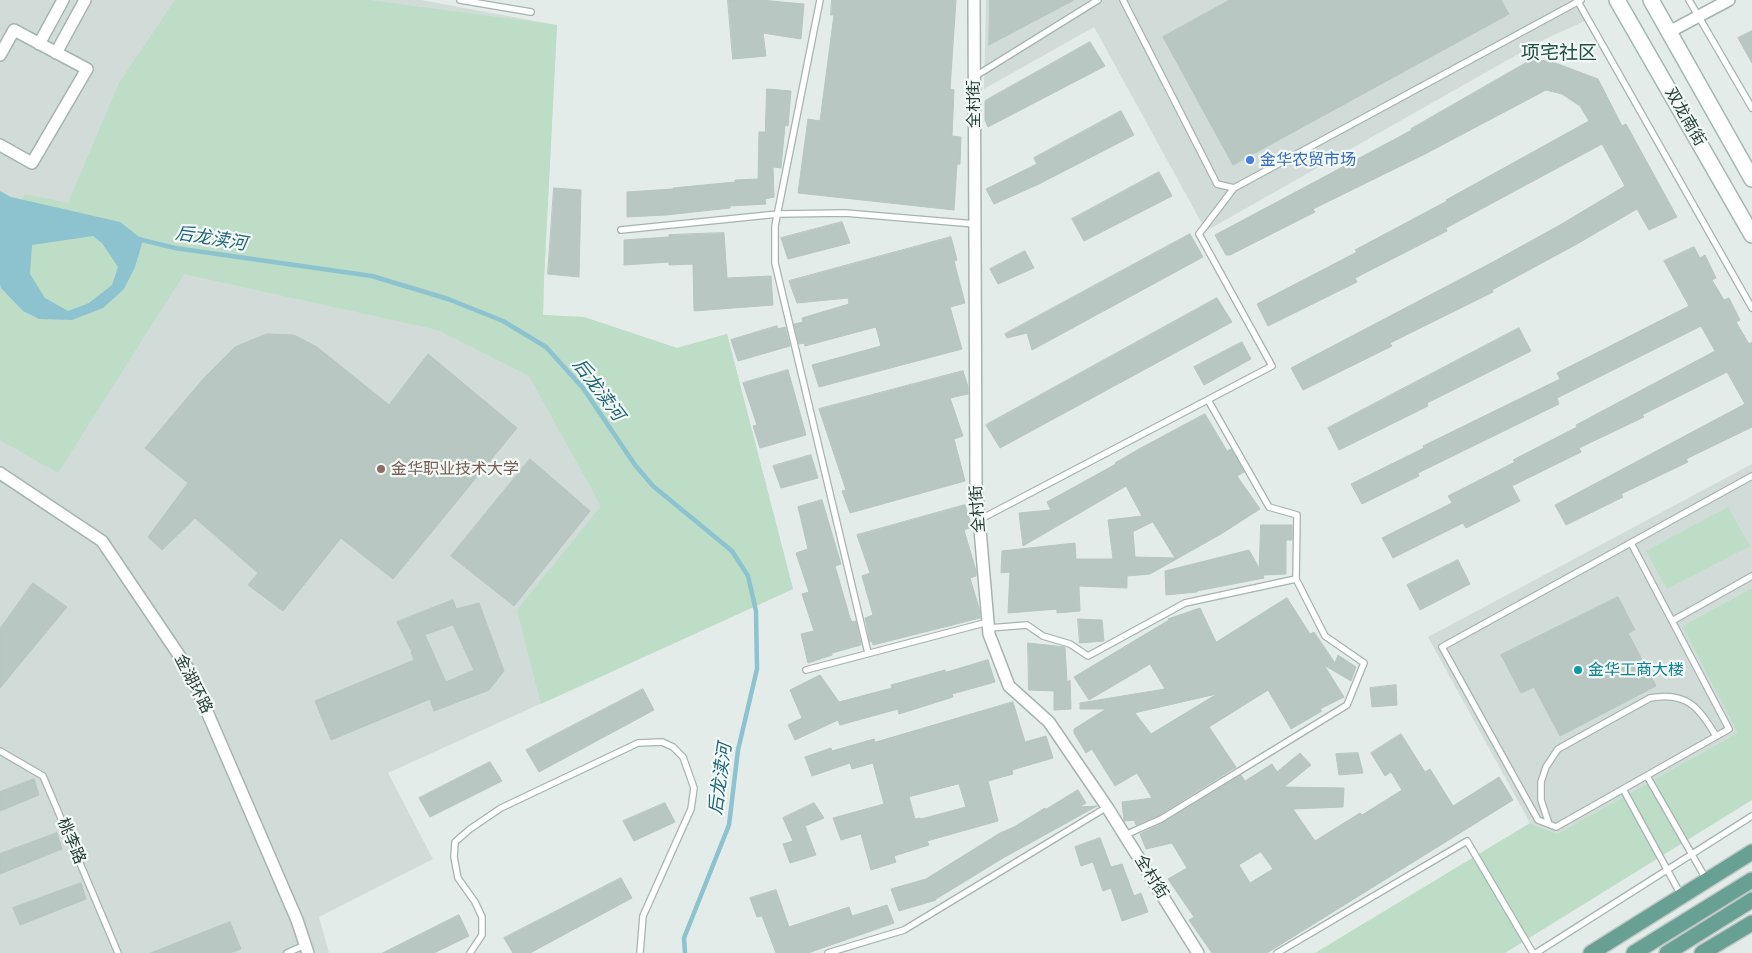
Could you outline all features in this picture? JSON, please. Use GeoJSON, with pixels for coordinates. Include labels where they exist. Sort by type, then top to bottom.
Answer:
{"type":"FeatureCollection","features":[{"type":"Feature","properties":{"kind":"main road","name":"双龙南街"},"geometry":{"type":"LineString","coordinates":[[1617,0],[1752,234]]}},
{"type":"Feature","properties":{"kind":"main road","name":"双龙南街"},"geometry":{"type":"LineString","coordinates":[[1651,0],[1752,179]]}},
{"type":"Feature","properties":{"kind":"main road"},"geometry":{"type":"LineString","coordinates":[[1592,953],[1752,852]]}},
{"type":"Feature","properties":{"kind":"main road"},"geometry":{"type":"LineString","coordinates":[[1634,953],[1752,880]]}},
{"type":"Feature","properties":{"kind":"main road"},"geometry":{"type":"LineString","coordinates":[[1667,953],[1752,900]]}},
{"type":"Feature","properties":{"kind":"main road"},"geometry":{"type":"LineString","coordinates":[[1702,953],[1752,923]]}},
{"type":"Feature","properties":{"kind":"street"},"geometry":{"type":"LineString","coordinates":[[39,44],[62,0]]}},
{"type":"Feature","properties":{"kind":"street"},"geometry":{"type":"LineString","coordinates":[[56,53],[84,0]]}},
{"type":"Feature","properties":{"kind":"street","name":"全村街"},"geometry":{"type":"LineString","coordinates":[[974,0],[976,483],[988,625],[1009,686],[1049,722],[1108,807],[1198,953]]}},
{"type":"Feature","properties":{"kind":"street"},"geometry":{"type":"LineString","coordinates":[[1669,32],[1729,0]]}},
{"type":"Feature","properties":{"kind":"street"},"geometry":{"type":"LineString","coordinates":[[0,55],[14,30],[87,70],[32,163],[2,149]]}},
{"type":"Feature","properties":{"kind":"street","name":"金湖环路"},"geometry":{"type":"LineString","coordinates":[[0,472],[102,541],[189,670],[297,920],[306,949]]}},
{"type":"Feature","properties":{"kind":"lane"},"geometry":{"type":"LineString","coordinates":[[460,0],[531,12]]}},
{"type":"Feature","properties":{"kind":"lane"},"geometry":{"type":"LineString","coordinates":[[820,0],[775,226],[775,263],[868,653]]}},
{"type":"Feature","properties":{"kind":"lane"},"geometry":{"type":"LineString","coordinates":[[974,76],[1098,0]]}},
{"type":"Feature","properties":{"kind":"lane"},"geometry":{"type":"LineString","coordinates":[[1123,0],[1217,184],[1234,188]]}},
{"type":"Feature","properties":{"kind":"lane"},"geometry":{"type":"LineString","coordinates":[[1689,0],[1752,108]]}},
{"type":"Feature","properties":{"kind":"lane"},"geometry":{"type":"LineString","coordinates":[[979,520],[1272,366],[1199,234],[1234,188],[1579,1],[1752,308]]}},
{"type":"Feature","properties":{"kind":"lane"},"geometry":{"type":"LineString","coordinates":[[621,230],[778,214],[845,213],[975,224]]}},
{"type":"Feature","properties":{"kind":"lane"},"geometry":{"type":"LineString","coordinates":[[1125,835],[1161,820],[1347,705],[1364,663],[1325,636],[1296,579],[1297,515],[1269,508],[1208,400]]}},
{"type":"Feature","properties":{"kind":"lane"},"geometry":{"type":"LineString","coordinates":[[1631,543],[1729,728],[1556,828],[1538,820],[1442,647],[1752,476]]}},
{"type":"Feature","properties":{"kind":"lane"},"geometry":{"type":"LineString","coordinates":[[1672,621],[1752,576]]}},
{"type":"Feature","properties":{"kind":"lane"},"geometry":{"type":"LineString","coordinates":[[806,670],[868,653],[988,625],[1028,624],[1043,636],[1070,644],[1088,656],[1185,604],[1296,579]]}},
{"type":"Feature","properties":{"kind":"lane"},"geometry":{"type":"LineString","coordinates":[[1549,824],[1541,800],[1541,782],[1546,767],[1558,749],[1650,698],[1663,695],[1681,698],[1695,706],[1705,717],[1716,736]]}},
{"type":"Feature","properties":{"kind":"lane"},"geometry":{"type":"LineString","coordinates":[[470,953],[482,935],[482,917],[475,902],[458,878],[454,857],[455,842],[470,829],[502,808],[638,743],[662,742],[673,747],[683,757],[694,788],[691,809],[643,916],[640,953]]}},
{"type":"Feature","properties":{"kind":"lane","name":"桃李路"},"geometry":{"type":"LineString","coordinates":[[0,751],[44,776],[118,953]]}},
{"type":"Feature","properties":{"kind":"lane"},"geometry":{"type":"LineString","coordinates":[[1647,776],[1708,880]]}},
{"type":"Feature","properties":{"kind":"lane"},"geometry":{"type":"LineString","coordinates":[[1623,789],[1682,896]]}},
{"type":"Feature","properties":{"kind":"lane"},"geometry":{"type":"LineString","coordinates":[[828,953],[904,930],[1108,807]]}},
{"type":"Feature","properties":{"kind":"lane"},"geometry":{"type":"LineString","coordinates":[[1277,953],[1467,841],[1535,953],[1752,816]]}},
{"type":"Feature","properties":{"kind":"lane"},"geometry":{"type":"LineString","coordinates":[[287,953],[306,949]]}},
{"type":"Feature","properties":{"kind":"shaded area","name":"金华职业技术大学"},"geometry":{"type":"Polygon","coordinates":[[[0,0],[421,0],[557,25],[543,315],[584,317],[677,348],[727,334],[793,589],[388,773],[433,859],[319,917],[329,953],[0,953],[0,0]]]}},
{"type":"Feature","properties":{"kind":"shaded area","name":"金华农贸市场"},"geometry":{"type":"Polygon","coordinates":[[[986,0],[1573,0],[1585,21],[1543,40],[1206,231],[1094,27],[984,89],[986,0]]]}},
{"type":"Feature","properties":{"kind":"shaded area"},"geometry":{"type":"Polygon","coordinates":[[[1752,464],[1752,588],[1682,626],[1739,733],[1557,834],[1530,823],[1428,637],[1752,464]]]}},
{"type":"Feature","properties":{"kind":"green space"},"geometry":{"type":"Polygon","coordinates":[[[175,0],[369,0],[557,25],[543,315],[584,317],[677,348],[727,334],[793,589],[541,704],[517,610],[601,506],[529,376],[438,330],[184,274],[58,473],[0,440],[0,250],[25,194],[68,203],[119,83],[175,0]]]}},
{"type":"Feature","properties":{"kind":"green space"},"geometry":{"type":"Polygon","coordinates":[[[1728,507],[1750,546],[1667,589],[1646,551],[1728,507]]]}},
{"type":"Feature","properties":{"kind":"green space"},"geometry":{"type":"Polygon","coordinates":[[[1752,588],[1752,800],[1505,953],[1315,953],[1530,823],[1557,834],[1738,733],[1682,626],[1752,588]]]}},
{"type":"Feature","properties":{"kind":"water"},"geometry":{"type":"Polygon","coordinates":[[[0,191],[11,197],[120,222],[143,240],[135,267],[124,289],[103,308],[72,320],[39,319],[23,311],[1,288],[0,191]],[[93,236],[32,245],[30,274],[45,298],[68,311],[89,303],[112,285],[118,267],[102,243],[93,236]]]}},
{"type":"Feature","properties":{"kind":"building"},"geometry":{"type":"Polygon","coordinates":[[[728,0],[760,0],[804,4],[801,39],[763,33],[766,56],[733,59],[728,0]]]}},
{"type":"Feature","properties":{"kind":"building"},"geometry":{"type":"Polygon","coordinates":[[[832,0],[956,0],[950,89],[954,90],[952,136],[961,137],[960,164],[957,164],[954,210],[798,193],[808,119],[820,121],[834,15],[831,15],[832,0]]]}},
{"type":"Feature","properties":{"kind":"building"},"geometry":{"type":"Polygon","coordinates":[[[990,0],[1074,0],[989,45],[990,0]]]}},
{"type":"Feature","properties":{"kind":"building"},"geometry":{"type":"Polygon","coordinates":[[[1230,0],[1501,0],[1509,14],[1233,165],[1163,37],[1230,0]]]}},
{"type":"Feature","properties":{"kind":"building"},"geometry":{"type":"Polygon","coordinates":[[[1752,31],[1752,63],[1738,38],[1752,31]]]}},
{"type":"Feature","properties":{"kind":"building"},"geometry":{"type":"Polygon","coordinates":[[[1090,42],[1105,66],[988,127],[985,120],[985,101],[1090,42]]]}},
{"type":"Feature","properties":{"kind":"building"},"geometry":{"type":"Polygon","coordinates":[[[1531,60],[1550,61],[1598,79],[1622,126],[1626,124],[1677,217],[1649,230],[1637,209],[1492,290],[1493,292],[1390,343],[1392,346],[1303,390],[1291,368],[1493,262],[1625,186],[1602,144],[1446,228],[1447,231],[1355,278],[1357,282],[1268,326],[1257,304],[1357,252],[1355,250],[1447,201],[1589,121],[1580,106],[1562,94],[1546,90],[1425,154],[1313,209],[1315,212],[1230,255],[1226,255],[1215,235],[1412,130],[1531,60]]]}},
{"type":"Feature","properties":{"kind":"building"},"geometry":{"type":"Polygon","coordinates":[[[767,89],[791,91],[788,126],[785,125],[781,168],[773,167],[774,197],[765,199],[766,204],[730,206],[730,208],[666,215],[627,217],[627,192],[673,189],[735,182],[735,180],[758,179],[759,132],[765,132],[767,89]]]}},
{"type":"Feature","properties":{"kind":"building"},"geometry":{"type":"Polygon","coordinates":[[[1121,111],[1134,135],[1039,184],[994,204],[986,189],[1037,164],[1034,158],[1121,111]]]}},
{"type":"Feature","properties":{"kind":"building"},"geometry":{"type":"Polygon","coordinates":[[[1159,172],[1172,196],[1084,241],[1072,219],[1159,172]]]}},
{"type":"Feature","properties":{"kind":"building"},"geometry":{"type":"Polygon","coordinates":[[[554,188],[581,190],[579,277],[548,274],[554,188]]]}},
{"type":"Feature","properties":{"kind":"building"},"geometry":{"type":"Polygon","coordinates":[[[842,222],[850,243],[788,259],[781,238],[842,222]]]}},
{"type":"Feature","properties":{"kind":"building"},"geometry":{"type":"Polygon","coordinates":[[[724,233],[727,278],[771,276],[773,305],[694,311],[693,264],[669,265],[669,262],[624,265],[624,240],[669,237],[669,235],[724,233]]]}},
{"type":"Feature","properties":{"kind":"building"},"geometry":{"type":"Polygon","coordinates":[[[1190,234],[1203,257],[1032,350],[1027,333],[1007,338],[1005,334],[1190,234]]]}},
{"type":"Feature","properties":{"kind":"building"},"geometry":{"type":"Polygon","coordinates":[[[951,237],[957,260],[954,261],[965,303],[950,307],[962,349],[819,387],[812,365],[881,346],[876,327],[805,346],[804,343],[799,344],[794,324],[803,322],[802,318],[849,304],[848,298],[797,303],[789,281],[951,237]]]}},
{"type":"Feature","properties":{"kind":"building"},"geometry":{"type":"Polygon","coordinates":[[[1694,247],[1700,258],[1705,255],[1716,278],[1712,280],[1724,300],[1729,298],[1740,320],[1736,322],[1749,344],[1752,342],[1752,427],[1686,459],[1688,462],[1621,494],[1623,497],[1566,525],[1555,505],[1745,404],[1727,372],[1642,415],[1644,417],[1579,448],[1581,452],[1512,486],[1520,501],[1466,528],[1463,523],[1393,558],[1382,538],[1452,503],[1448,496],[1515,462],[1513,460],[1715,351],[1701,326],[1557,398],[1559,404],[1418,473],[1419,476],[1362,504],[1351,484],[1424,448],[1423,446],[1560,379],[1557,373],[1689,306],[1664,261],[1694,247]]]}},
{"type":"Feature","properties":{"kind":"building"},"geometry":{"type":"Polygon","coordinates":[[[1025,251],[1034,268],[998,284],[990,269],[1025,251]]]}},
{"type":"Feature","properties":{"kind":"building"},"geometry":{"type":"Polygon","coordinates":[[[1217,298],[1232,322],[1000,448],[986,425],[1217,298]]]}},
{"type":"Feature","properties":{"kind":"building"},"geometry":{"type":"Polygon","coordinates":[[[777,326],[778,329],[785,327],[790,346],[738,361],[731,340],[777,326]]]}},
{"type":"Feature","properties":{"kind":"building"},"geometry":{"type":"Polygon","coordinates":[[[1519,328],[1531,351],[1427,403],[1428,406],[1339,450],[1328,428],[1519,328]]]}},
{"type":"Feature","properties":{"kind":"building"},"geometry":{"type":"Polygon","coordinates":[[[267,334],[294,335],[317,347],[389,405],[428,354],[517,428],[393,579],[341,538],[283,611],[248,585],[258,573],[195,518],[162,550],[148,537],[188,483],[145,448],[203,379],[235,347],[267,334]]]}},
{"type":"Feature","properties":{"kind":"building"},"geometry":{"type":"Polygon","coordinates":[[[1242,342],[1251,359],[1204,385],[1194,367],[1242,342]]]}},
{"type":"Feature","properties":{"kind":"building"},"geometry":{"type":"Polygon","coordinates":[[[788,370],[806,435],[760,448],[753,426],[757,425],[743,383],[788,370]]]}},
{"type":"Feature","properties":{"kind":"building"},"geometry":{"type":"Polygon","coordinates":[[[963,371],[968,394],[950,398],[963,436],[954,439],[965,481],[850,513],[842,491],[846,490],[819,409],[963,371]]]}},
{"type":"Feature","properties":{"kind":"building"},"geometry":{"type":"Polygon","coordinates":[[[1205,414],[1227,451],[1231,449],[1244,472],[1237,476],[1260,509],[1221,534],[1150,574],[1127,576],[1127,588],[1079,586],[1080,611],[1057,613],[1057,609],[1008,613],[1010,572],[1001,573],[1002,551],[1075,543],[1076,559],[1113,559],[1108,520],[1142,516],[1126,486],[1023,546],[1019,513],[1051,510],[1047,502],[1116,464],[1139,449],[1205,414]],[[1153,522],[1133,532],[1135,557],[1175,558],[1153,522]]]}},
{"type":"Feature","properties":{"kind":"building"},"geometry":{"type":"Polygon","coordinates":[[[811,455],[818,478],[781,488],[773,466],[811,455]]]}},
{"type":"Feature","properties":{"kind":"building"},"geometry":{"type":"Polygon","coordinates":[[[530,459],[590,511],[514,606],[451,556],[530,459]]]}},
{"type":"Feature","properties":{"kind":"building"},"geometry":{"type":"Polygon","coordinates":[[[822,500],[841,564],[835,566],[850,618],[852,622],[856,621],[861,645],[832,653],[832,655],[808,663],[801,634],[814,631],[802,594],[809,592],[796,553],[808,549],[798,507],[822,500]]]}},
{"type":"Feature","properties":{"kind":"building"},"geometry":{"type":"Polygon","coordinates":[[[965,505],[972,527],[964,530],[976,571],[976,576],[970,578],[980,618],[873,645],[872,641],[870,642],[865,618],[873,615],[862,576],[870,573],[857,535],[965,505]]]}},
{"type":"Feature","properties":{"kind":"building"},"geometry":{"type":"Polygon","coordinates":[[[1261,525],[1292,525],[1292,540],[1286,540],[1286,574],[1263,575],[1264,578],[1197,592],[1166,595],[1165,571],[1249,550],[1259,568],[1261,525]]]}},
{"type":"Feature","properties":{"kind":"building"},"geometry":{"type":"Polygon","coordinates":[[[1458,560],[1470,584],[1420,610],[1407,585],[1458,560]]]}},
{"type":"Feature","properties":{"kind":"building"},"geometry":{"type":"Polygon","coordinates":[[[33,583],[67,607],[0,688],[0,629],[33,583]]]}},
{"type":"Feature","properties":{"kind":"building","name":"金华工商大楼"},"geometry":{"type":"Polygon","coordinates":[[[1618,597],[1635,630],[1628,633],[1656,686],[1560,736],[1534,687],[1521,693],[1501,655],[1618,597]]]}},
{"type":"Feature","properties":{"kind":"building"},"geometry":{"type":"Polygon","coordinates":[[[1287,598],[1310,634],[1314,632],[1335,663],[1338,655],[1356,667],[1351,681],[1324,665],[1344,697],[1320,709],[1322,711],[1291,729],[1268,690],[1209,727],[1236,767],[1159,815],[1136,825],[1134,820],[1124,821],[1122,802],[1152,798],[1137,773],[1115,786],[1092,749],[1086,753],[1074,733],[1074,729],[1106,709],[1080,709],[1080,703],[1165,689],[1150,664],[1089,700],[1074,677],[1168,619],[1200,608],[1216,642],[1287,598]],[[1217,694],[1135,713],[1151,734],[1217,694]]]}},
{"type":"Feature","properties":{"kind":"building"},"geometry":{"type":"Polygon","coordinates":[[[453,600],[456,609],[479,603],[504,671],[489,690],[434,711],[430,699],[331,740],[315,701],[414,660],[397,622],[453,600]],[[453,625],[425,635],[446,682],[474,670],[453,625]]]}},
{"type":"Feature","properties":{"kind":"building"},"geometry":{"type":"Polygon","coordinates":[[[1078,619],[1102,620],[1104,641],[1080,643],[1078,619]]]}},
{"type":"Feature","properties":{"kind":"building"},"geometry":{"type":"Polygon","coordinates":[[[1028,643],[1065,647],[1067,682],[1070,680],[1071,709],[1054,710],[1054,691],[1029,690],[1028,643]]]}},
{"type":"Feature","properties":{"kind":"building"},"geometry":{"type":"Polygon","coordinates":[[[988,660],[995,682],[952,694],[953,697],[899,714],[898,709],[840,725],[838,720],[795,740],[788,725],[802,718],[790,690],[820,675],[839,702],[892,688],[891,685],[988,660]]]}},
{"type":"Feature","properties":{"kind":"building"},"geometry":{"type":"Polygon","coordinates":[[[1396,685],[1397,705],[1372,707],[1370,688],[1396,685]]]}},
{"type":"Feature","properties":{"kind":"building"},"geometry":{"type":"Polygon","coordinates":[[[643,689],[654,710],[539,772],[526,750],[643,689]]]}},
{"type":"Feature","properties":{"kind":"building"},"geometry":{"type":"Polygon","coordinates":[[[1013,702],[1025,742],[1046,736],[1053,758],[1012,770],[1013,774],[988,781],[998,821],[927,841],[929,845],[894,856],[896,862],[871,870],[861,834],[841,840],[833,818],[884,804],[873,763],[852,769],[850,763],[812,776],[805,757],[831,748],[832,751],[874,739],[875,742],[1013,702]],[[959,784],[909,797],[915,819],[966,807],[959,784]]]}},
{"type":"Feature","properties":{"kind":"building"},"geometry":{"type":"Polygon","coordinates":[[[1401,734],[1425,772],[1430,769],[1453,806],[1499,777],[1513,800],[1267,953],[1212,953],[1189,920],[1194,917],[1168,879],[1187,868],[1172,843],[1146,849],[1140,834],[1163,823],[1241,775],[1245,781],[1272,764],[1277,772],[1300,753],[1311,765],[1284,787],[1344,788],[1343,807],[1293,809],[1315,841],[1402,790],[1391,772],[1385,776],[1371,753],[1401,734]],[[1261,852],[1239,865],[1250,883],[1273,869],[1261,852]]]}},
{"type":"Feature","properties":{"kind":"building"},"geometry":{"type":"Polygon","coordinates":[[[1358,753],[1363,773],[1339,775],[1336,754],[1358,753]]]}},
{"type":"Feature","properties":{"kind":"building"},"geometry":{"type":"Polygon","coordinates":[[[490,762],[502,781],[430,817],[419,798],[490,762]]]}},
{"type":"Feature","properties":{"kind":"building"},"geometry":{"type":"Polygon","coordinates":[[[34,779],[39,795],[0,811],[0,792],[34,779]]]}},
{"type":"Feature","properties":{"kind":"building"},"geometry":{"type":"Polygon","coordinates":[[[1078,790],[1086,803],[1079,807],[1097,806],[1003,858],[936,900],[899,911],[891,889],[926,879],[1000,833],[1014,827],[1078,790]]]}},
{"type":"Feature","properties":{"kind":"building"},"geometry":{"type":"Polygon","coordinates":[[[665,803],[675,822],[634,841],[623,821],[665,803]]]}},
{"type":"Feature","properties":{"kind":"building"},"geometry":{"type":"Polygon","coordinates":[[[814,803],[824,818],[805,826],[816,855],[790,863],[783,844],[793,841],[783,818],[814,803]]]}},
{"type":"Feature","properties":{"kind":"building"},"geometry":{"type":"Polygon","coordinates":[[[57,833],[62,849],[0,874],[0,854],[57,833]]]}},
{"type":"Feature","properties":{"kind":"building"},"geometry":{"type":"Polygon","coordinates":[[[1100,838],[1111,867],[1122,864],[1134,896],[1141,893],[1148,912],[1122,921],[1111,888],[1103,891],[1093,862],[1081,866],[1075,847],[1100,838]]]}},
{"type":"Feature","properties":{"kind":"building"},"geometry":{"type":"Polygon","coordinates":[[[621,878],[632,898],[530,953],[513,953],[504,938],[621,878]]]}},
{"type":"Feature","properties":{"kind":"building"},"geometry":{"type":"Polygon","coordinates":[[[81,883],[86,899],[20,925],[13,908],[81,883]]]}},
{"type":"Feature","properties":{"kind":"building"},"geometry":{"type":"Polygon","coordinates":[[[776,890],[789,927],[849,907],[852,916],[887,905],[894,923],[808,953],[776,953],[762,916],[757,917],[750,898],[776,890]]]}},
{"type":"Feature","properties":{"kind":"building"},"geometry":{"type":"Polygon","coordinates":[[[459,915],[469,936],[434,953],[383,953],[459,915]]]}},
{"type":"Feature","properties":{"kind":"building"},"geometry":{"type":"Polygon","coordinates":[[[230,922],[241,949],[230,953],[151,953],[230,922]]]}},
{"type":"Feature","properties":{"kind":"waterway","name":"后龙渎河"},"geometry":{"type":"LineString","coordinates":[[138,239],[175,248],[372,276],[448,299],[503,321],[546,347],[583,388],[635,465],[653,486],[732,551],[748,576],[756,611],[757,669],[738,750],[729,825],[684,938],[685,953]]}},
{"type":"Feature","properties":{"kind":"place","name":"金华农贸市场"},"geometry":{"type":"Point","coordinates":[1250,160]}},
{"type":"Feature","properties":{"kind":"place","name":"金华职业技术大学"},"geometry":{"type":"Point","coordinates":[381,469]}},
{"type":"Feature","properties":{"kind":"place","name":"金华工商大楼"},"geometry":{"type":"Point","coordinates":[1578,670]}},
{"type":"Feature","properties":{"kind":"district","name":"项宅社区"},"geometry":{"type":"Point","coordinates":[1559,54]}}]}
